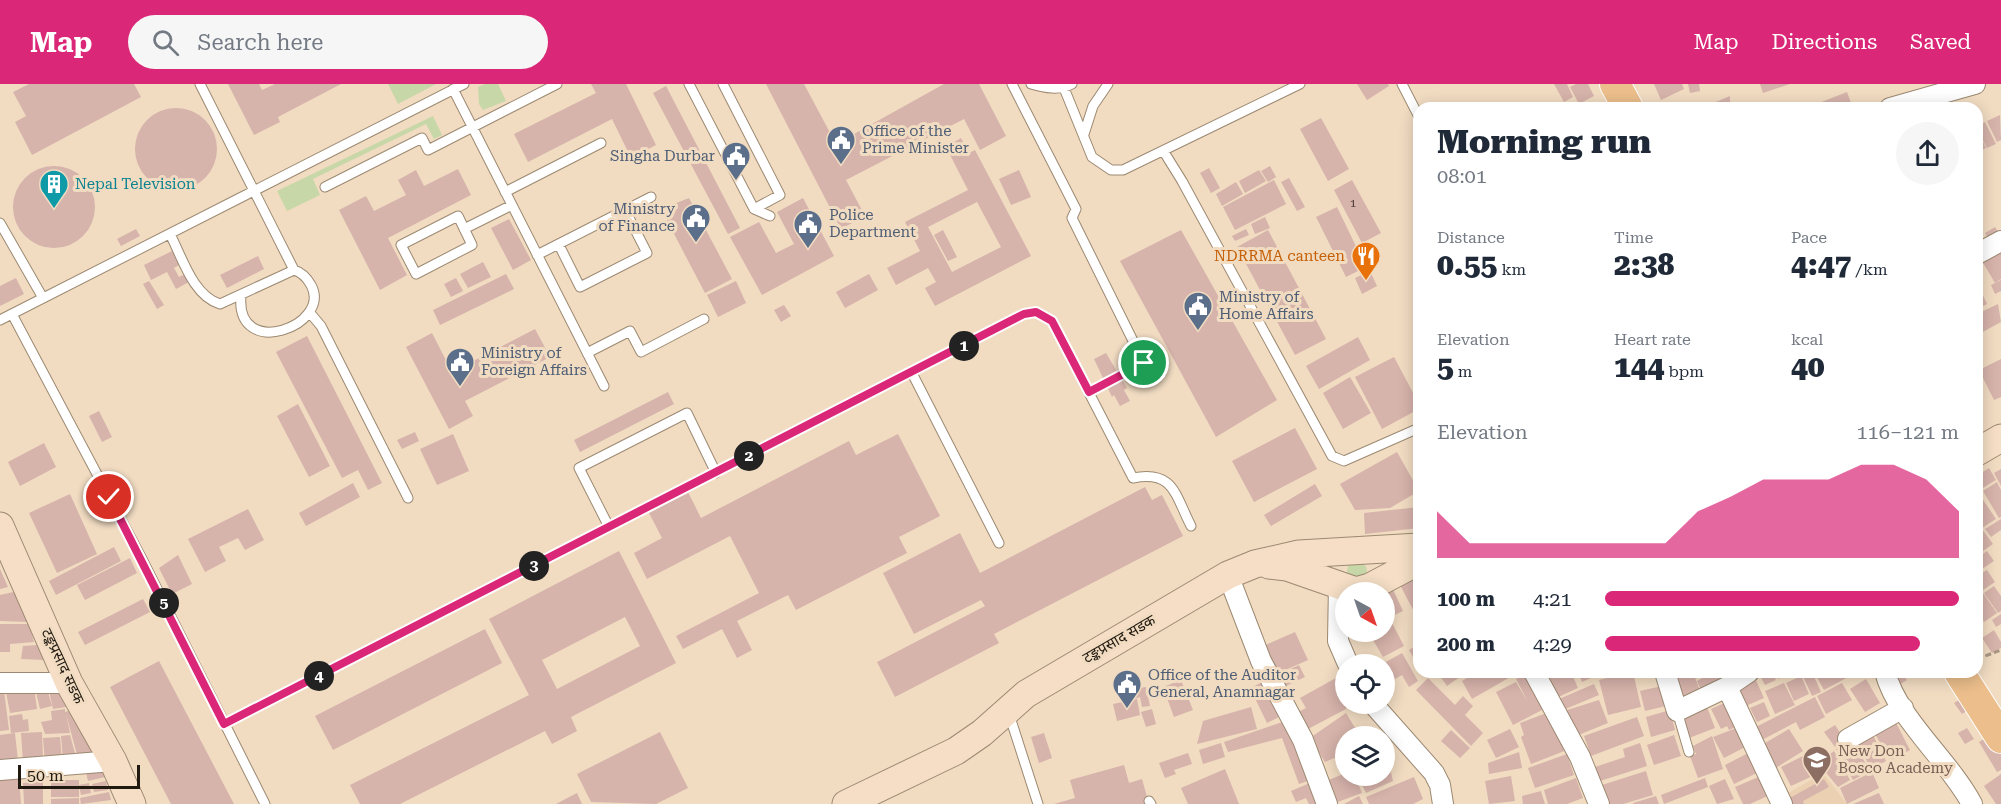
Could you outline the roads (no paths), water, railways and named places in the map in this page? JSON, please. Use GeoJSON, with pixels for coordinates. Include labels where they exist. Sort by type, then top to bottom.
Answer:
{"type":"FeatureCollection","features":[{"type":"Feature","properties":{"kind":"main road"},"geometry":{"type":"LineString","coordinates":[[1615,84],[1625,102]]}},
{"type":"Feature","properties":{"kind":"main road"},"geometry":{"type":"LineString","coordinates":[[1634,84],[1644,102]]}},
{"type":"Feature","properties":{"kind":"main road"},"geometry":{"type":"LineString","coordinates":[[1983,677],[2001,704]]}},
{"type":"Feature","properties":{"kind":"main road"},"geometry":{"type":"LineString","coordinates":[[1963,678],[2001,738]]}},
{"type":"Feature","properties":{"kind":"street"},"geometry":{"type":"LineString","coordinates":[[1912,102],[1976,84]]}},
{"type":"Feature","properties":{"kind":"street"},"geometry":{"type":"LineString","coordinates":[[1983,251],[2001,241]]}},
{"type":"Feature","properties":{"kind":"street"},"geometry":{"type":"LineString","coordinates":[[1983,448],[2001,438]]}},
{"type":"Feature","properties":{"kind":"street","name":"टङ्कप्रसाद सडक"},"geometry":{"type":"LineString","coordinates":[[0,526],[69,683],[112,761],[132,804]]}},
{"type":"Feature","properties":{"kind":"street","name":"टङ्कप्रसाद सडक"},"geometry":{"type":"LineString","coordinates":[[846,804],[956,751],[982,733],[1007,709],[1056,676],[1228,575],[1256,564],[1315,552],[1413,547]]}},
{"type":"Feature","properties":{"kind":"street"},"geometry":{"type":"LineString","coordinates":[[1342,582],[1335,568],[1339,558],[1358,551],[1379,568],[1378,577],[1372,582]]}},
{"type":"Feature","properties":{"kind":"street"},"geometry":{"type":"LineString","coordinates":[[1256,564],[1287,567],[1335,590]]}},
{"type":"Feature","properties":{"kind":"street"},"geometry":{"type":"LineString","coordinates":[[1380,582],[1413,564]]}},
{"type":"Feature","properties":{"kind":"street"},"geometry":{"type":"LineString","coordinates":[[1228,575],[1261,661],[1303,740],[1327,804]]}},
{"type":"Feature","properties":{"kind":"street"},"geometry":{"type":"LineString","coordinates":[[1537,678],[1580,757],[1599,804]]}},
{"type":"Feature","properties":{"kind":"street"},"geometry":{"type":"LineString","coordinates":[[1667,678],[1677,711],[1727,687],[1740,678]]}},
{"type":"Feature","properties":{"kind":"street"},"geometry":{"type":"LineString","coordinates":[[1888,678],[1903,708],[1957,779],[1971,804]]}},
{"type":"Feature","properties":{"kind":"street"},"geometry":{"type":"LineString","coordinates":[[0,683],[69,683]]}},
{"type":"Feature","properties":{"kind":"street"},"geometry":{"type":"LineString","coordinates":[[1727,687],[1782,804]]}},
{"type":"Feature","properties":{"kind":"street"},"geometry":{"type":"LineString","coordinates":[[1848,739],[1903,708]]}},
{"type":"Feature","properties":{"kind":"street"},"geometry":{"type":"LineString","coordinates":[[1382,714],[1434,773],[1440,785],[1443,804]]}},
{"type":"Feature","properties":{"kind":"street"},"geometry":{"type":"LineString","coordinates":[[0,770],[112,761]]}},
{"type":"Feature","properties":{"kind":"lane"},"geometry":{"type":"LineString","coordinates":[[200,84],[294,270],[304,276],[312,288],[314,300],[306,318],[279,332],[265,333],[252,328],[243,317],[241,296]]}},
{"type":"Feature","properties":{"kind":"lane"},"geometry":{"type":"LineString","coordinates":[[0,320],[464,84]]}},
{"type":"Feature","properties":{"kind":"lane"},"geometry":{"type":"LineString","coordinates":[[325,187],[422,138],[428,150],[557,84]]}},
{"type":"Feature","properties":{"kind":"lane"},"geometry":{"type":"LineString","coordinates":[[689,84],[754,209],[770,216]]}},
{"type":"Feature","properties":{"kind":"lane"},"geometry":{"type":"LineString","coordinates":[[723,84],[780,195],[754,209]]}},
{"type":"Feature","properties":{"kind":"lane"},"geometry":{"type":"LineString","coordinates":[[1012,84],[1076,209],[1072,218],[1144,363],[1089,392]]}},
{"type":"Feature","properties":{"kind":"lane"},"geometry":{"type":"LineString","coordinates":[[1031,84],[1044,88],[1068,86],[1092,157],[1111,170],[1123,170],[1164,152],[1300,84]]}},
{"type":"Feature","properties":{"kind":"lane"},"geometry":{"type":"LineString","coordinates":[[1084,134],[1093,106],[1108,84]]}},
{"type":"Feature","properties":{"kind":"lane"},"geometry":{"type":"LineString","coordinates":[[1402,84],[1413,105]]}},
{"type":"Feature","properties":{"kind":"lane"},"geometry":{"type":"LineString","coordinates":[[453,90],[604,386]]}},
{"type":"Feature","properties":{"kind":"lane"},"geometry":{"type":"LineString","coordinates":[[505,192],[601,143]]}},
{"type":"Feature","properties":{"kind":"lane"},"geometry":{"type":"LineString","coordinates":[[1164,152],[1332,456],[1344,461],[1413,431]]}},
{"type":"Feature","properties":{"kind":"lane"},"geometry":{"type":"LineString","coordinates":[[537,255],[651,197]]}},
{"type":"Feature","properties":{"kind":"lane"},"geometry":{"type":"LineString","coordinates":[[464,229],[512,205]]}},
{"type":"Feature","properties":{"kind":"lane"},"geometry":{"type":"LineString","coordinates":[[559,245],[580,287],[647,253],[626,210]]}},
{"type":"Feature","properties":{"kind":"lane"},"geometry":{"type":"LineString","coordinates":[[458,216],[464,229],[472,245],[416,274],[401,245],[458,216]]}},
{"type":"Feature","properties":{"kind":"lane"},"geometry":{"type":"LineString","coordinates":[[0,223],[4,238],[43,298]]}},
{"type":"Feature","properties":{"kind":"lane"},"geometry":{"type":"LineString","coordinates":[[170,234],[200,292],[209,301],[220,304],[294,270]]}},
{"type":"Feature","properties":{"kind":"lane"},"geometry":{"type":"LineString","coordinates":[[224,724],[1024,314],[1036,312],[1052,321],[1133,478],[1150,475],[1161,477],[1169,484],[1191,526]]}},
{"type":"Feature","properties":{"kind":"lane"},"geometry":{"type":"LineString","coordinates":[[310,313],[321,326],[408,498]]}},
{"type":"Feature","properties":{"kind":"lane"},"geometry":{"type":"LineString","coordinates":[[12,314],[141,558],[266,804]]}},
{"type":"Feature","properties":{"kind":"lane"},"geometry":{"type":"LineString","coordinates":[[587,353],[630,331],[641,352],[704,320]]}},
{"type":"Feature","properties":{"kind":"lane"},"geometry":{"type":"LineString","coordinates":[[912,373],[999,543]]}},
{"type":"Feature","properties":{"kind":"lane"},"geometry":{"type":"LineString","coordinates":[[609,527],[579,468],[687,413],[716,473]]}},
{"type":"Feature","properties":{"kind":"lane"},"geometry":{"type":"LineString","coordinates":[[1007,709],[1018,736],[1038,804]]}},
{"type":"Feature","properties":{"kind":"lane"},"geometry":{"type":"LineString","coordinates":[[1677,711],[1689,752]]}},
{"type":"Feature","properties":{"kind":"place","name":"Office of the Prime Minister"},"geometry":{"type":"Point","coordinates":[841,166]}},
{"type":"Feature","properties":{"kind":"place","name":"Singha Durbar"},"geometry":{"type":"Point","coordinates":[736,182]}},
{"type":"Feature","properties":{"kind":"place","name":"Nepal Television"},"geometry":{"type":"Point","coordinates":[54,210]}},
{"type":"Feature","properties":{"kind":"place","name":"Ministry of Finance"},"geometry":{"type":"Point","coordinates":[696,244]}},
{"type":"Feature","properties":{"kind":"place","name":"Police Department"},"geometry":{"type":"Point","coordinates":[808,250]}},
{"type":"Feature","properties":{"kind":"place","name":"NDRRMA canteen"},"geometry":{"type":"Point","coordinates":[1366,282]}},
{"type":"Feature","properties":{"kind":"place","name":"Ministry of Home Affairs"},"geometry":{"type":"Point","coordinates":[1198,332]}},
{"type":"Feature","properties":{"kind":"place","name":"Ministry of Foreign Affairs"},"geometry":{"type":"Point","coordinates":[460,388]}},
{"type":"Feature","properties":{"kind":"place","name":"Office of the Auditor General, Anamnagar"},"geometry":{"type":"Point","coordinates":[1127,710]}},
{"type":"Feature","properties":{"kind":"place","name":"New Don Bosco Academy"},"geometry":{"type":"Point","coordinates":[1817,786]}}]}
